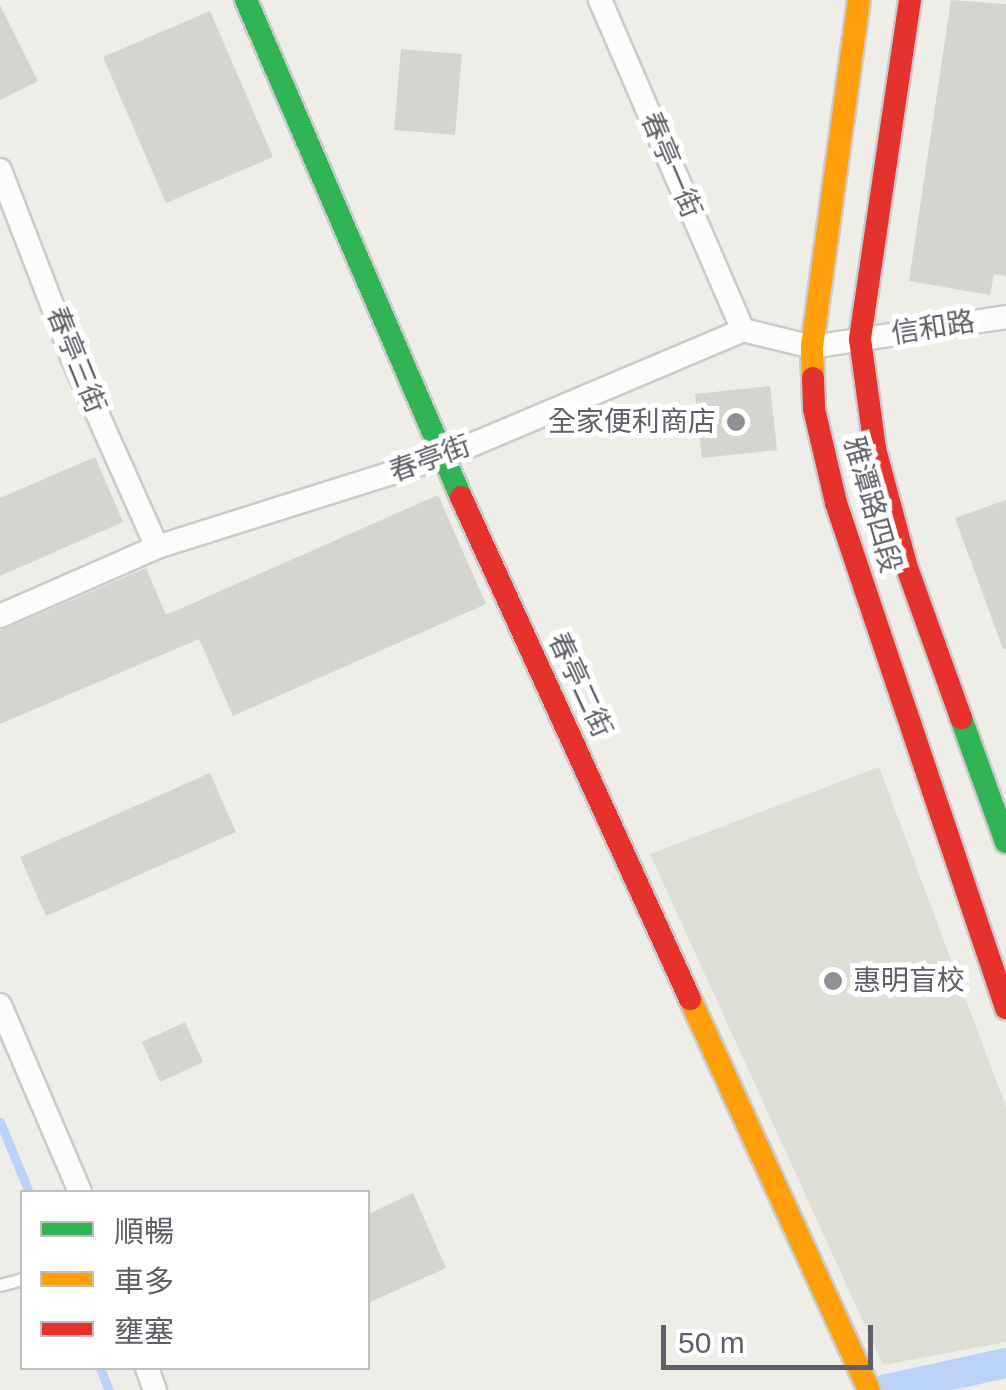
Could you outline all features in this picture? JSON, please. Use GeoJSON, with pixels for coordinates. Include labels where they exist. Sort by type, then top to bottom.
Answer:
{"type":"FeatureCollection","features":[{"type":"Feature","properties":{"kind":"street","name":"春亭二街"},"geometry":{"type":"LineString","coordinates":[[246,0],[443,457],[869,1390]]}},
{"type":"Feature","properties":{"kind":"street","name":"春亭一街"},"geometry":{"type":"LineString","coordinates":[[600,0],[742,330]]}},
{"type":"Feature","properties":{"kind":"street","name":"雅潭路四段"},"geometry":{"type":"LineString","coordinates":[[859,0],[812,347],[814,410],[836,503],[971,818],[1006,842]]}},
{"type":"Feature","properties":{"kind":"street","name":"雅潭路四段"},"geometry":{"type":"LineString","coordinates":[[910,0],[860,339],[875,449],[971,818],[1006,1008]]}},
{"type":"Feature","properties":{"kind":"street","name":"春亭三街"},"geometry":{"type":"LineString","coordinates":[[0,170],[72,356],[157,548]]}},
{"type":"Feature","properties":{"kind":"street","name":"信和路"},"geometry":{"type":"LineString","coordinates":[[860,339],[1006,317]]}},
{"type":"Feature","properties":{"kind":"street","name":"春亭街"},"geometry":{"type":"LineString","coordinates":[[0,616],[157,548],[443,457],[742,330]]}},
{"type":"Feature","properties":{"kind":"street"},"geometry":{"type":"LineString","coordinates":[[742,330],[812,347],[860,339]]}},
{"type":"Feature","properties":{"kind":"street"},"geometry":{"type":"LineString","coordinates":[[0,1005],[79,1190]]}},
{"type":"Feature","properties":{"kind":"shaded area","name":"惠明盲校"},"geometry":{"type":"Polygon","coordinates":[[[879,767],[1006,1107],[1006,1342],[883,1365],[650,854],[879,767]]]}},
{"type":"Feature","properties":{"kind":"building"},"geometry":{"type":"Polygon","coordinates":[[[951,0],[1006,4],[1006,276],[994,274],[990,295],[909,281],[951,0]]]}},
{"type":"Feature","properties":{"kind":"building"},"geometry":{"type":"Polygon","coordinates":[[[0,5],[38,81],[0,100],[0,5]]]}},
{"type":"Feature","properties":{"kind":"building"},"geometry":{"type":"Polygon","coordinates":[[[210,11],[273,157],[166,203],[103,57],[210,11]]]}},
{"type":"Feature","properties":{"kind":"building"},"geometry":{"type":"Polygon","coordinates":[[[401,49],[462,54],[455,135],[394,130],[401,49]]]}},
{"type":"Feature","properties":{"kind":"building","name":"全家便利商店"},"geometry":{"type":"Polygon","coordinates":[[[770,386],[777,450],[702,458],[695,394],[770,386]]]}},
{"type":"Feature","properties":{"kind":"building"},"geometry":{"type":"Polygon","coordinates":[[[95,457],[123,522],[0,576],[0,498],[95,457]]]}},
{"type":"Feature","properties":{"kind":"building"},"geometry":{"type":"Polygon","coordinates":[[[438,495],[486,604],[233,716],[199,639],[0,724],[0,631],[146,568],[166,615],[438,495]]]}},
{"type":"Feature","properties":{"kind":"building"},"geometry":{"type":"Polygon","coordinates":[[[1006,500],[1006,649],[1003,649],[955,518],[1006,500]]]}},
{"type":"Feature","properties":{"kind":"building"},"geometry":{"type":"Polygon","coordinates":[[[210,773],[236,832],[46,916],[20,857],[210,773]]]}},
{"type":"Feature","properties":{"kind":"building"},"geometry":{"type":"Polygon","coordinates":[[[185,1022],[203,1062],[160,1082],[142,1042],[185,1022]]]}},
{"type":"Feature","properties":{"kind":"building"},"geometry":{"type":"Polygon","coordinates":[[[413,1193],[446,1268],[370,1302],[370,1213],[413,1193]]]}},
{"type":"Feature","properties":{"kind":"waterway"},"geometry":{"type":"LineString","coordinates":[[0,1122],[28,1190]]}},
{"type":"Feature","properties":{"kind":"waterway"},"geometry":{"type":"LineString","coordinates":[[883,1390],[1006,1363]]}},
{"type":"Feature","properties":{"kind":"waterway"},"geometry":{"type":"LineString","coordinates":[[101,1370],[109,1390]]}},
{"type":"Feature","properties":{"kind":"traffic: fast"},"geometry":{"type":"LineString","coordinates":[[246,0],[461,497]]}},
{"type":"Feature","properties":{"kind":"traffic: fast"},"geometry":{"type":"LineString","coordinates":[[961,718],[1006,842]]}},
{"type":"Feature","properties":{"kind":"traffic: slow"},"geometry":{"type":"LineString","coordinates":[[813,378],[812,347],[859,0]]}},
{"type":"Feature","properties":{"kind":"traffic: slow"},"geometry":{"type":"LineString","coordinates":[[690,999],[869,1390]]}},
{"type":"Feature","properties":{"kind":"traffic: jam"},"geometry":{"type":"LineString","coordinates":[[910,0],[860,339],[875,449],[906,565],[961,718]]}},
{"type":"Feature","properties":{"kind":"traffic: jam"},"geometry":{"type":"LineString","coordinates":[[813,378],[814,409],[836,503],[1006,1008]]}},
{"type":"Feature","properties":{"kind":"traffic: jam"},"geometry":{"type":"LineString","coordinates":[[461,497],[690,999]]}},
{"type":"Feature","properties":{"kind":"place","name":"全家便利商店"},"geometry":{"type":"Point","coordinates":[736,422]}},
{"type":"Feature","properties":{"kind":"place","name":"惠明盲校"},"geometry":{"type":"Point","coordinates":[833,981]}}]}
